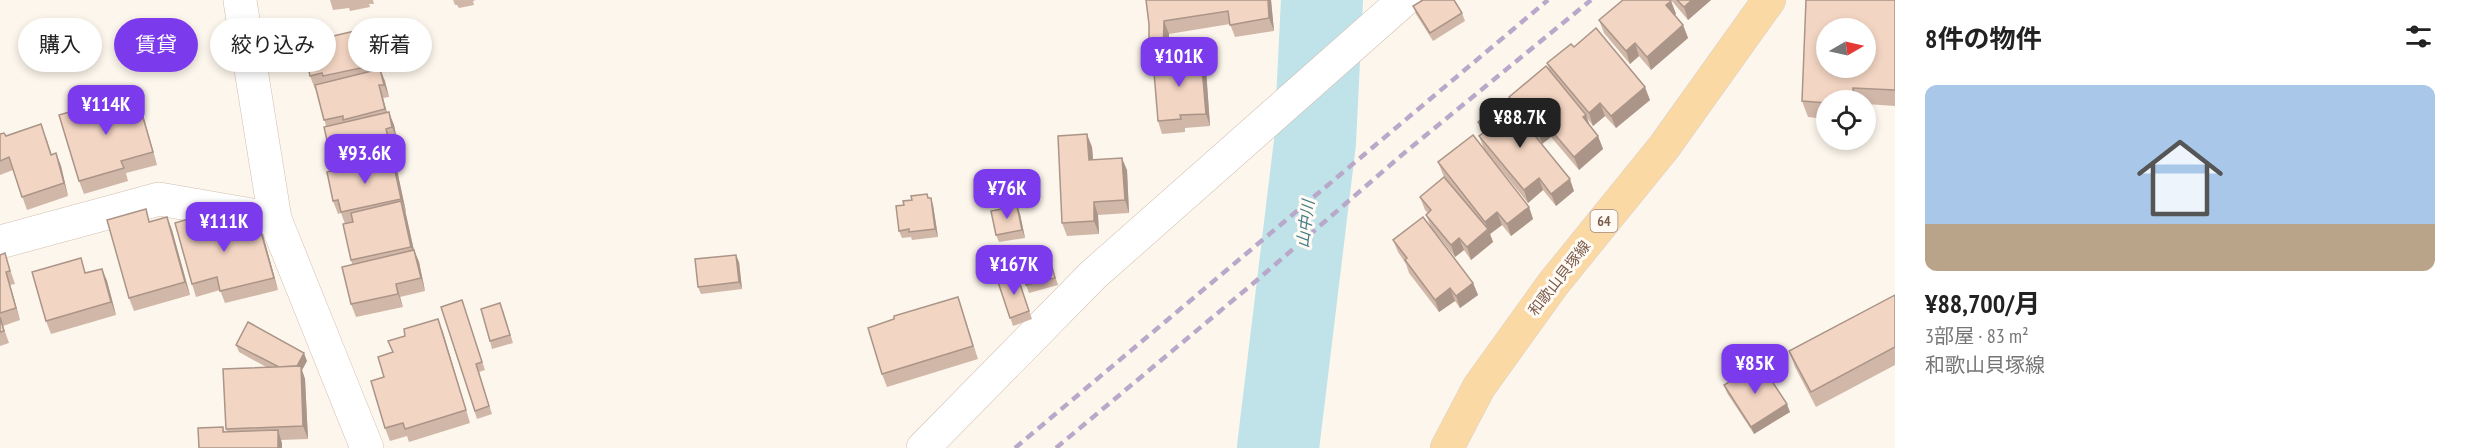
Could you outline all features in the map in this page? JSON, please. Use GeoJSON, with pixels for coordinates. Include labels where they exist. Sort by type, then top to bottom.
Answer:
{"type":"FeatureCollection","features":[{"type":"Feature","properties":{"kind":"main road","name":"和歌山貝塚線"},"geometry":{"type":"LineString","coordinates":[[1447,448],[1479,387],[1553,284],[1664,147],[1769,0]]}},
{"type":"Feature","properties":{"kind":"street"},"geometry":{"type":"LineString","coordinates":[[923,448],[1093,275],[1404,0]]}},
{"type":"Feature","properties":{"kind":"street"},"geometry":{"type":"LineString","coordinates":[[240,1],[243,18]]}},
{"type":"Feature","properties":{"kind":"street"},"geometry":{"type":"LineString","coordinates":[[252,72],[275,219],[367,448]]}},
{"type":"Feature","properties":{"kind":"street"},"geometry":{"type":"LineString","coordinates":[[0,242],[159,199],[275,219]]}},
{"type":"Feature","properties":{"kind":"building"},"geometry":{"type":"Polygon","coordinates":[[[1146,0],[1268,0],[1269,18],[1230,25],[1228,11],[1164,21],[1163,54],[1149,54],[1146,0]]]}},
{"type":"Feature","properties":{"kind":"building"},"geometry":{"type":"Polygon","coordinates":[[[1423,0],[1454,0],[1462,13],[1430,33],[1413,6],[1423,0]]]}},
{"type":"Feature","properties":{"kind":"building"},"geometry":{"type":"Polygon","coordinates":[[[1623,0],[1670,0],[1666,5],[1683,25],[1647,57],[1635,43],[1626,51],[1599,20],[1623,0]]]}},
{"type":"Feature","properties":{"kind":"building"},"geometry":{"type":"Polygon","coordinates":[[[1677,0],[1692,0],[1684,7],[1677,0]]]}},
{"type":"Feature","properties":{"kind":"building"},"geometry":{"type":"Polygon","coordinates":[[[1806,0],[1895,0],[1895,90],[1853,88],[1853,90],[1816,90],[1816,102],[1802,101],[1806,0]]]}},
{"type":"Feature","properties":{"kind":"building"},"geometry":{"type":"Polygon","coordinates":[[[1596,28],[1645,87],[1611,116],[1600,103],[1589,113],[1547,63],[1571,44],[1574,47],[1596,28]]]}},
{"type":"Feature","properties":{"kind":"building"},"geometry":{"type":"Polygon","coordinates":[[[348,33],[348,71],[310,76],[309,72],[336,72],[336,35],[348,33]]]}},
{"type":"Feature","properties":{"kind":"building"},"geometry":{"type":"Polygon","coordinates":[[[1201,56],[1206,114],[1180,115],[1181,119],[1158,121],[1153,60],[1201,56]]]}},
{"type":"Feature","properties":{"kind":"building"},"geometry":{"type":"Polygon","coordinates":[[[1546,66],[1586,115],[1583,117],[1598,136],[1574,157],[1546,124],[1538,131],[1509,97],[1546,66]]]}},
{"type":"Feature","properties":{"kind":"building"},"geometry":{"type":"Polygon","coordinates":[[[368,72],[381,72],[384,85],[379,85],[385,109],[343,120],[343,116],[324,120],[315,85],[368,72]]]}},
{"type":"Feature","properties":{"kind":"building"},"geometry":{"type":"Polygon","coordinates":[[[136,93],[153,152],[121,161],[124,168],[79,181],[59,115],[136,93]]]}},
{"type":"Feature","properties":{"kind":"building"},"geometry":{"type":"Polygon","coordinates":[[[1505,99],[1570,179],[1551,194],[1539,178],[1524,190],[1479,136],[1486,131],[1478,122],[1505,99]]]}},
{"type":"Feature","properties":{"kind":"building"},"geometry":{"type":"Polygon","coordinates":[[[389,112],[392,127],[386,129],[391,151],[386,153],[386,156],[352,163],[351,159],[332,163],[324,127],[389,112]]]}},
{"type":"Feature","properties":{"kind":"building"},"geometry":{"type":"Polygon","coordinates":[[[41,124],[51,155],[56,153],[64,183],[22,197],[9,157],[0,161],[0,134],[4,133],[6,136],[41,124]]]}},
{"type":"Feature","properties":{"kind":"building"},"geometry":{"type":"Polygon","coordinates":[[[1087,134],[1089,160],[1122,158],[1125,200],[1094,202],[1094,221],[1062,223],[1058,136],[1087,134]]]}},
{"type":"Feature","properties":{"kind":"building"},"geometry":{"type":"Polygon","coordinates":[[[1473,135],[1529,207],[1507,224],[1497,212],[1485,222],[1438,162],[1473,135]]]}},
{"type":"Feature","properties":{"kind":"building"},"geometry":{"type":"Polygon","coordinates":[[[392,157],[401,199],[341,212],[338,200],[333,201],[327,172],[392,157]]]}},
{"type":"Feature","properties":{"kind":"building"},"geometry":{"type":"Polygon","coordinates":[[[1444,177],[1488,229],[1467,247],[1459,238],[1451,245],[1426,215],[1431,210],[1420,197],[1444,177]]]}},
{"type":"Feature","properties":{"kind":"building"},"geometry":{"type":"Polygon","coordinates":[[[927,194],[928,198],[931,198],[935,229],[899,231],[896,206],[904,205],[903,201],[912,200],[911,196],[927,194]]]}},
{"type":"Feature","properties":{"kind":"building"},"geometry":{"type":"Polygon","coordinates":[[[401,201],[411,247],[351,260],[343,224],[353,222],[351,213],[401,201]]]}},
{"type":"Feature","properties":{"kind":"building"},"geometry":{"type":"Polygon","coordinates":[[[1017,206],[1022,230],[996,235],[991,211],[1017,206]]]}},
{"type":"Feature","properties":{"kind":"building"},"geometry":{"type":"Polygon","coordinates":[[[146,209],[149,222],[167,217],[185,282],[129,298],[107,220],[146,209]]]}},
{"type":"Feature","properties":{"kind":"building"},"geometry":{"type":"Polygon","coordinates":[[[212,212],[219,232],[258,222],[274,278],[220,291],[217,277],[192,284],[175,223],[212,212]]]}},
{"type":"Feature","properties":{"kind":"building"},"geometry":{"type":"Polygon","coordinates":[[[1423,217],[1473,283],[1456,296],[1450,288],[1435,300],[1393,240],[1423,217]]]}},
{"type":"Feature","properties":{"kind":"building"},"geometry":{"type":"Polygon","coordinates":[[[414,250],[421,278],[396,284],[398,294],[351,304],[342,267],[414,250]]]}},
{"type":"Feature","properties":{"kind":"building"},"geometry":{"type":"Polygon","coordinates":[[[5,253],[10,271],[6,272],[16,308],[0,313],[0,255],[5,253]]]}},
{"type":"Feature","properties":{"kind":"building"},"geometry":{"type":"Polygon","coordinates":[[[736,255],[739,282],[698,287],[695,259],[736,255]]]}},
{"type":"Feature","properties":{"kind":"building"},"geometry":{"type":"Polygon","coordinates":[[[81,258],[85,273],[102,269],[111,302],[46,321],[32,272],[81,258]]]}},
{"type":"Feature","properties":{"kind":"building"},"geometry":{"type":"Polygon","coordinates":[[[1050,260],[1055,278],[1026,285],[1021,268],[1050,260]]]}},
{"type":"Feature","properties":{"kind":"building"},"geometry":{"type":"Polygon","coordinates":[[[1017,275],[1029,311],[1010,318],[998,282],[1017,275]]]}},
{"type":"Feature","properties":{"kind":"building"},"geometry":{"type":"Polygon","coordinates":[[[1895,295],[1895,347],[1811,392],[1789,351],[1895,295]]]}},
{"type":"Feature","properties":{"kind":"building"},"geometry":{"type":"Polygon","coordinates":[[[958,297],[973,346],[882,374],[868,328],[894,319],[894,316],[958,297]]]}},
{"type":"Feature","properties":{"kind":"building"},"geometry":{"type":"Polygon","coordinates":[[[462,300],[482,362],[476,364],[489,406],[475,411],[441,307],[462,300]]]}},
{"type":"Feature","properties":{"kind":"building"},"geometry":{"type":"Polygon","coordinates":[[[500,303],[510,335],[490,341],[481,309],[500,303]]]}},
{"type":"Feature","properties":{"kind":"building"},"geometry":{"type":"Polygon","coordinates":[[[0,317],[4,331],[0,332],[0,317]]]}},
{"type":"Feature","properties":{"kind":"building"},"geometry":{"type":"Polygon","coordinates":[[[438,319],[466,410],[405,429],[403,423],[385,428],[371,381],[384,377],[378,357],[393,352],[388,341],[405,336],[404,329],[438,319]]]}},
{"type":"Feature","properties":{"kind":"building"},"geometry":{"type":"Polygon","coordinates":[[[248,322],[304,353],[297,366],[279,367],[236,345],[248,322]]]}},
{"type":"Feature","properties":{"kind":"building"},"geometry":{"type":"Polygon","coordinates":[[[1760,363],[1787,404],[1751,427],[1724,385],[1760,363]]]}},
{"type":"Feature","properties":{"kind":"building"},"geometry":{"type":"Polygon","coordinates":[[[301,366],[303,426],[226,429],[223,369],[301,366]]]}},
{"type":"Feature","properties":{"kind":"building"},"geometry":{"type":"Polygon","coordinates":[[[223,427],[223,432],[278,430],[278,448],[199,448],[198,428],[223,427]]]}},
{"type":"Feature","properties":{"kind":"waterway","name":"山中川"},"geometry":{"type":"LineString","coordinates":[[1278,448],[1315,142],[1322,0]]}},
{"type":"Feature","properties":{"kind":"railway"},"geometry":{"type":"LineString","coordinates":[[1015,448],[1548,0]]}},
{"type":"Feature","properties":{"kind":"railway"},"geometry":{"type":"LineString","coordinates":[[1056,448],[1256,281],[1403,154],[1591,0]]}}]}
